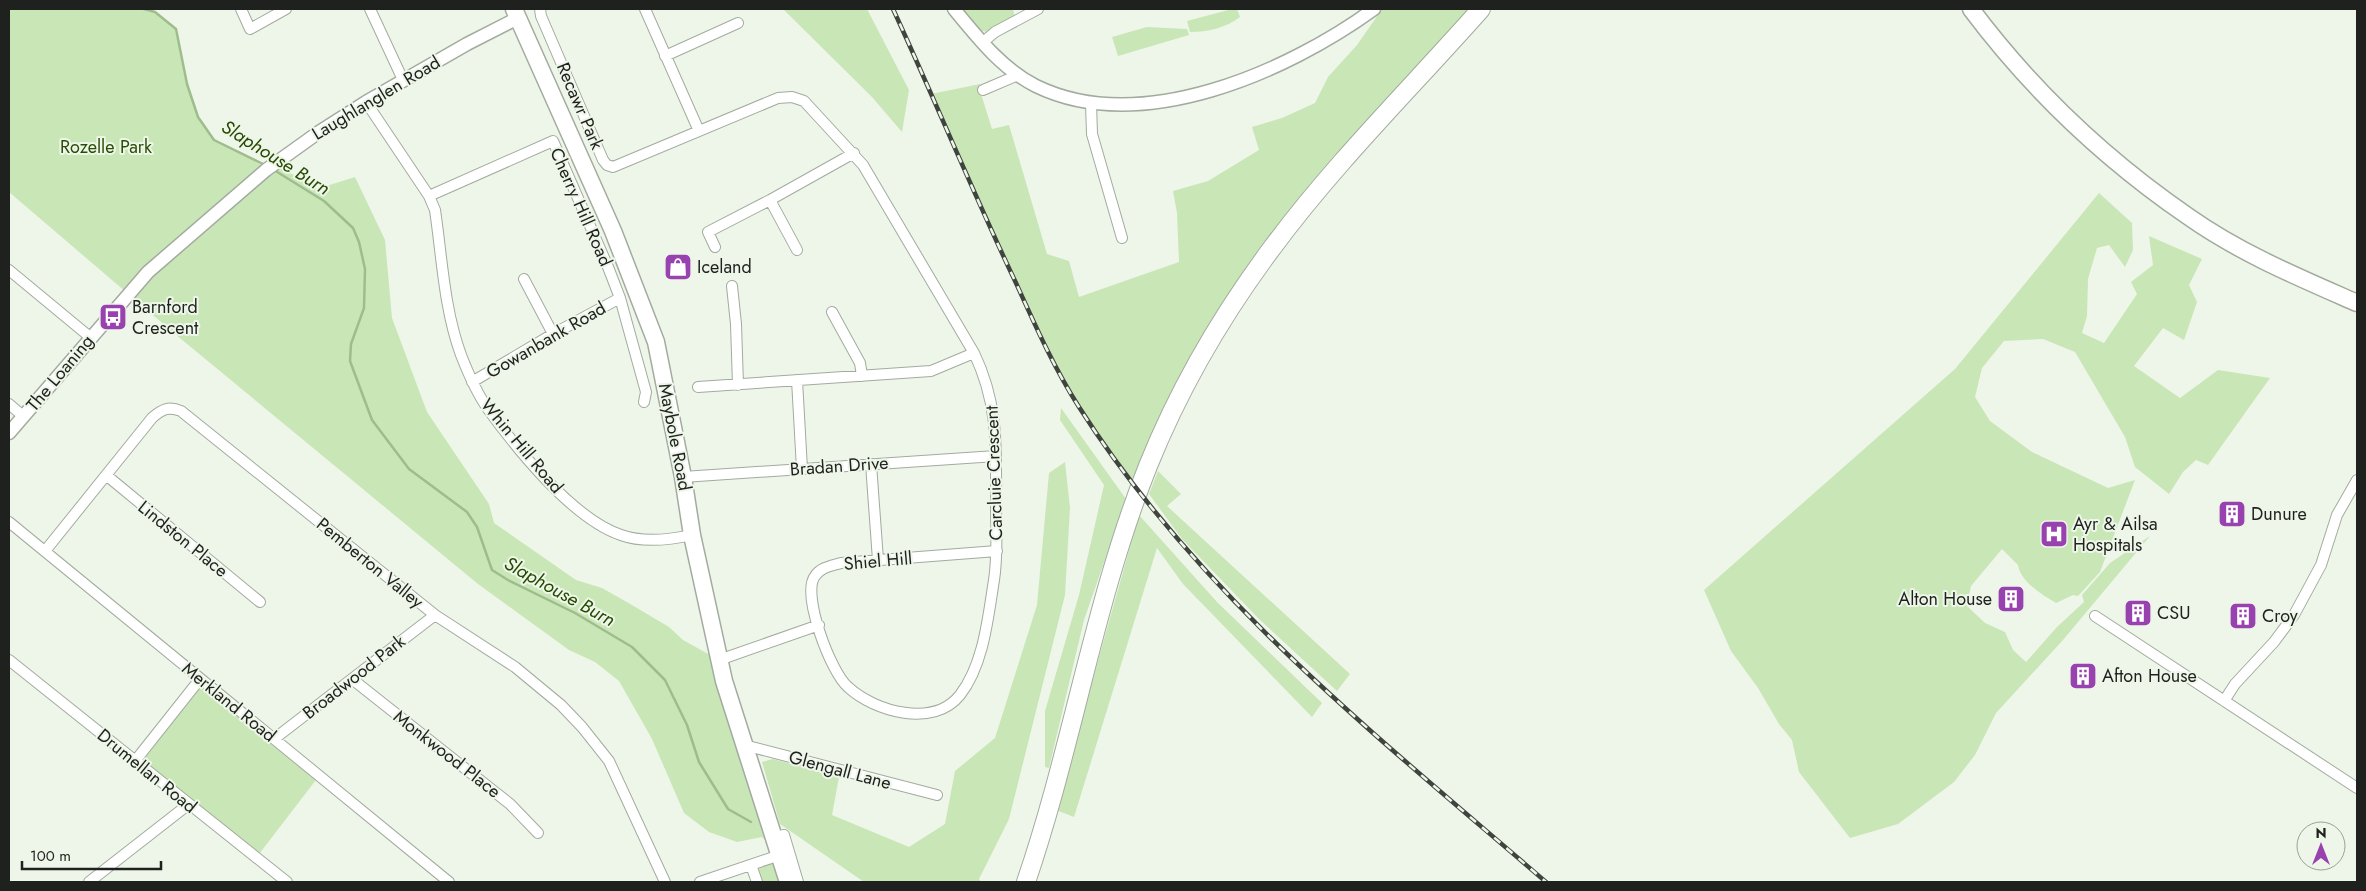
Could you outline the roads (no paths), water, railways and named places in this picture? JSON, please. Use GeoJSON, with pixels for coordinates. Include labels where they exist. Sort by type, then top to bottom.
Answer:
{"type":"FeatureCollection","features":[{"type":"Feature","properties":{"kind":"highway"},"geometry":{"type":"LineString","coordinates":[[1026,882],[1048,817],[1107,584],[1148,465],[1202,354],[1272,248],[1321,187],[1481,9]]}},
{"type":"Feature","properties":{"kind":"main road"},"geometry":{"type":"LineString","coordinates":[[1971,9],[2002,49],[2061,112],[2121,167],[2190,218],[2252,254],[2357,303]]}},
{"type":"Feature","properties":{"kind":"main road","name":"Maybole Road"},"geometry":{"type":"LineString","coordinates":[[516,13],[613,231],[656,342],[683,477],[692,535],[719,660],[788,882]]}},
{"type":"Feature","properties":{"kind":"street"},"geometry":{"type":"LineString","coordinates":[[241,9],[250,29],[286,9]]}},
{"type":"Feature","properties":{"kind":"street"},"geometry":{"type":"LineString","coordinates":[[370,9],[403,80]]}},
{"type":"Feature","properties":{"kind":"street","name":"Recawr Park"},"geometry":{"type":"LineString","coordinates":[[540,9],[541,16],[607,165],[613,167],[620,166],[699,131]]}},
{"type":"Feature","properties":{"kind":"street"},"geometry":{"type":"LineString","coordinates":[[645,9],[664,56],[699,131]]}},
{"type":"Feature","properties":{"kind":"street"},"geometry":{"type":"LineString","coordinates":[[954,9],[982,43],[1018,75],[1035,85],[1062,96],[1091,103],[1117,106],[1166,101],[1241,80],[1300,55],[1344,31],[1374,9]]}},
{"type":"Feature","properties":{"kind":"street"},"geometry":{"type":"LineString","coordinates":[[982,43],[995,32],[1038,9]]}},
{"type":"Feature","properties":{"kind":"street","name":"Laughlanglen Road"},"geometry":{"type":"LineString","coordinates":[[174,248],[270,166],[366,102],[516,13]]}},
{"type":"Feature","properties":{"kind":"street"},"geometry":{"type":"LineString","coordinates":[[664,56],[738,23]]}},
{"type":"Feature","properties":{"kind":"street"},"geometry":{"type":"LineString","coordinates":[[983,90],[1018,75]]}},
{"type":"Feature","properties":{"kind":"street","name":"Carcluie Crescent"},"geometry":{"type":"LineString","coordinates":[[699,131],[778,98],[792,97],[804,101],[864,165],[974,353],[986,378],[992,402],[996,456],[997,551],[995,574],[987,623],[977,659],[960,695],[946,708],[926,714],[909,713],[864,699],[848,687],[837,675],[830,660],[819,625]]}},
{"type":"Feature","properties":{"kind":"street","name":"Whin Hill Road"},"geometry":{"type":"LineString","coordinates":[[366,102],[429,196],[435,210],[452,325],[472,382],[487,408],[546,478],[581,512],[603,528],[622,536],[645,540],[674,539],[692,535]]}},
{"type":"Feature","properties":{"kind":"street"},"geometry":{"type":"LineString","coordinates":[[1091,103],[1092,134],[1122,238]]}},
{"type":"Feature","properties":{"kind":"street","name":"Cherry Hill Road"},"geometry":{"type":"LineString","coordinates":[[429,196],[553,141],[620,298],[646,392],[644,402]]}},
{"type":"Feature","properties":{"kind":"street"},"geometry":{"type":"LineString","coordinates":[[715,247],[708,232],[854,153]]}},
{"type":"Feature","properties":{"kind":"street"},"geometry":{"type":"LineString","coordinates":[[770,200],[797,250]]}},
{"type":"Feature","properties":{"kind":"street","name":"The Loaning"},"geometry":{"type":"LineString","coordinates":[[9,433],[90,337],[148,272],[174,248]]}},
{"type":"Feature","properties":{"kind":"street"},"geometry":{"type":"LineString","coordinates":[[9,270],[90,337]]}},
{"type":"Feature","properties":{"kind":"street"},"geometry":{"type":"LineString","coordinates":[[524,279],[553,334]]}},
{"type":"Feature","properties":{"kind":"street"},"geometry":{"type":"LineString","coordinates":[[732,286],[736,324],[738,385]]}},
{"type":"Feature","properties":{"kind":"street","name":"Gowanbank Road"},"geometry":{"type":"LineString","coordinates":[[472,382],[553,334],[620,298]]}},
{"type":"Feature","properties":{"kind":"street"},"geometry":{"type":"LineString","coordinates":[[832,312],[860,363],[862,376]]}},
{"type":"Feature","properties":{"kind":"street"},"geometry":{"type":"LineString","coordinates":[[698,388],[931,371],[974,353]]}},
{"type":"Feature","properties":{"kind":"street"},"geometry":{"type":"LineString","coordinates":[[798,380],[802,469]]}},
{"type":"Feature","properties":{"kind":"street"},"geometry":{"type":"LineString","coordinates":[[9,404],[23,416]]}},
{"type":"Feature","properties":{"kind":"street","name":"Pemberton Valley"},"geometry":{"type":"LineString","coordinates":[[45,552],[159,411],[174,408],[181,411],[435,615],[491,650],[536,682],[582,727],[609,762],[665,882]]}},
{"type":"Feature","properties":{"kind":"street","name":"Bradan Drive"},"geometry":{"type":"LineString","coordinates":[[683,477],[996,456]]}},
{"type":"Feature","properties":{"kind":"street"},"geometry":{"type":"LineString","coordinates":[[871,464],[878,560]]}},
{"type":"Feature","properties":{"kind":"street","name":"Lindston Place"},"geometry":{"type":"LineString","coordinates":[[106,475],[260,602]]}},
{"type":"Feature","properties":{"kind":"street"},"geometry":{"type":"LineString","coordinates":[[2224,701],[2235,684],[2274,642],[2294,615],[2321,565],[2337,515],[2357,480]]}},
{"type":"Feature","properties":{"kind":"street","name":"Merkland Road"},"geometry":{"type":"LineString","coordinates":[[9,522],[449,882]]}},
{"type":"Feature","properties":{"kind":"street","name":"Shiel Hill"},"geometry":{"type":"LineString","coordinates":[[819,625],[810,596],[814,576],[823,568],[878,560],[997,551]]}},
{"type":"Feature","properties":{"kind":"street","name":"Broadwood Park"},"geometry":{"type":"LineString","coordinates":[[274,739],[435,615]]}},
{"type":"Feature","properties":{"kind":"street"},"geometry":{"type":"LineString","coordinates":[[2095,616],[2357,788]]}},
{"type":"Feature","properties":{"kind":"street"},"geometry":{"type":"LineString","coordinates":[[719,660],[819,625]]}},
{"type":"Feature","properties":{"kind":"street","name":"Drumellan Road"},"geometry":{"type":"LineString","coordinates":[[9,660],[287,882]]}},
{"type":"Feature","properties":{"kind":"street"},"geometry":{"type":"LineString","coordinates":[[135,761],[200,679]]}},
{"type":"Feature","properties":{"kind":"street","name":"Monkwood Place"},"geometry":{"type":"LineString","coordinates":[[352,679],[510,804],[538,833]]}},
{"type":"Feature","properties":{"kind":"street","name":"Glengall Lane"},"geometry":{"type":"LineString","coordinates":[[744,745],[937,795]]}},
{"type":"Feature","properties":{"kind":"street"},"geometry":{"type":"LineString","coordinates":[[89,882],[188,804]]}},
{"type":"Feature","properties":{"kind":"street"},"geometry":{"type":"LineString","coordinates":[[775,837],[784,835],[798,882]]}},
{"type":"Feature","properties":{"kind":"street"},"geometry":{"type":"LineString","coordinates":[[700,882],[780,855]]}},
{"type":"Feature","properties":{"kind":"street"},"geometry":{"type":"LineString","coordinates":[[751,865],[757,882]]}},
{"type":"Feature","properties":{"kind":"waterway","name":"Slaphouse Burn"},"geometry":{"type":"LineString","coordinates":[[144,9],[155,12],[176,29],[187,84],[198,117],[214,140],[267,166]]}},
{"type":"Feature","properties":{"kind":"waterway","name":"Slaphouse Burn"},"geometry":{"type":"LineString","coordinates":[[274,170],[324,201],[353,228],[359,242],[365,269],[364,308],[351,344],[350,361],[372,420],[409,469],[467,512],[477,527],[492,570],[508,580],[575,613],[632,647],[665,680],[687,725],[699,762],[728,809],[751,822]]}},
{"type":"Feature","properties":{"kind":"railway"},"geometry":{"type":"LineString","coordinates":[[893,9],[1045,346],[1079,407],[1127,476],[1179,541],[1236,603],[1295,661],[1356,718],[1546,882]]}},
{"type":"Feature","properties":{"kind":"place","name":"Iceland"},"geometry":{"type":"Point","coordinates":[678,267]}},
{"type":"Feature","properties":{"kind":"place","name":"Barnford Crescent"},"geometry":{"type":"Point","coordinates":[113,317]}},
{"type":"Feature","properties":{"kind":"place","name":"Dunure"},"geometry":{"type":"Point","coordinates":[2232,514]}},
{"type":"Feature","properties":{"kind":"place","name":"Ayr & Ailsa Hospitals"},"geometry":{"type":"Point","coordinates":[2054,534]}},
{"type":"Feature","properties":{"kind":"place","name":"Alton House"},"geometry":{"type":"Point","coordinates":[2011,599]}},
{"type":"Feature","properties":{"kind":"place","name":"CSU"},"geometry":{"type":"Point","coordinates":[2138,613]}},
{"type":"Feature","properties":{"kind":"place","name":"Croy"},"geometry":{"type":"Point","coordinates":[2243,616]}},
{"type":"Feature","properties":{"kind":"place","name":"Afton House"},"geometry":{"type":"Point","coordinates":[2083,676]}},
{"type":"Feature","properties":{"kind":"park label","name":"Rozelle Park"},"geometry":{"type":"Point","coordinates":[106,147]}}]}
